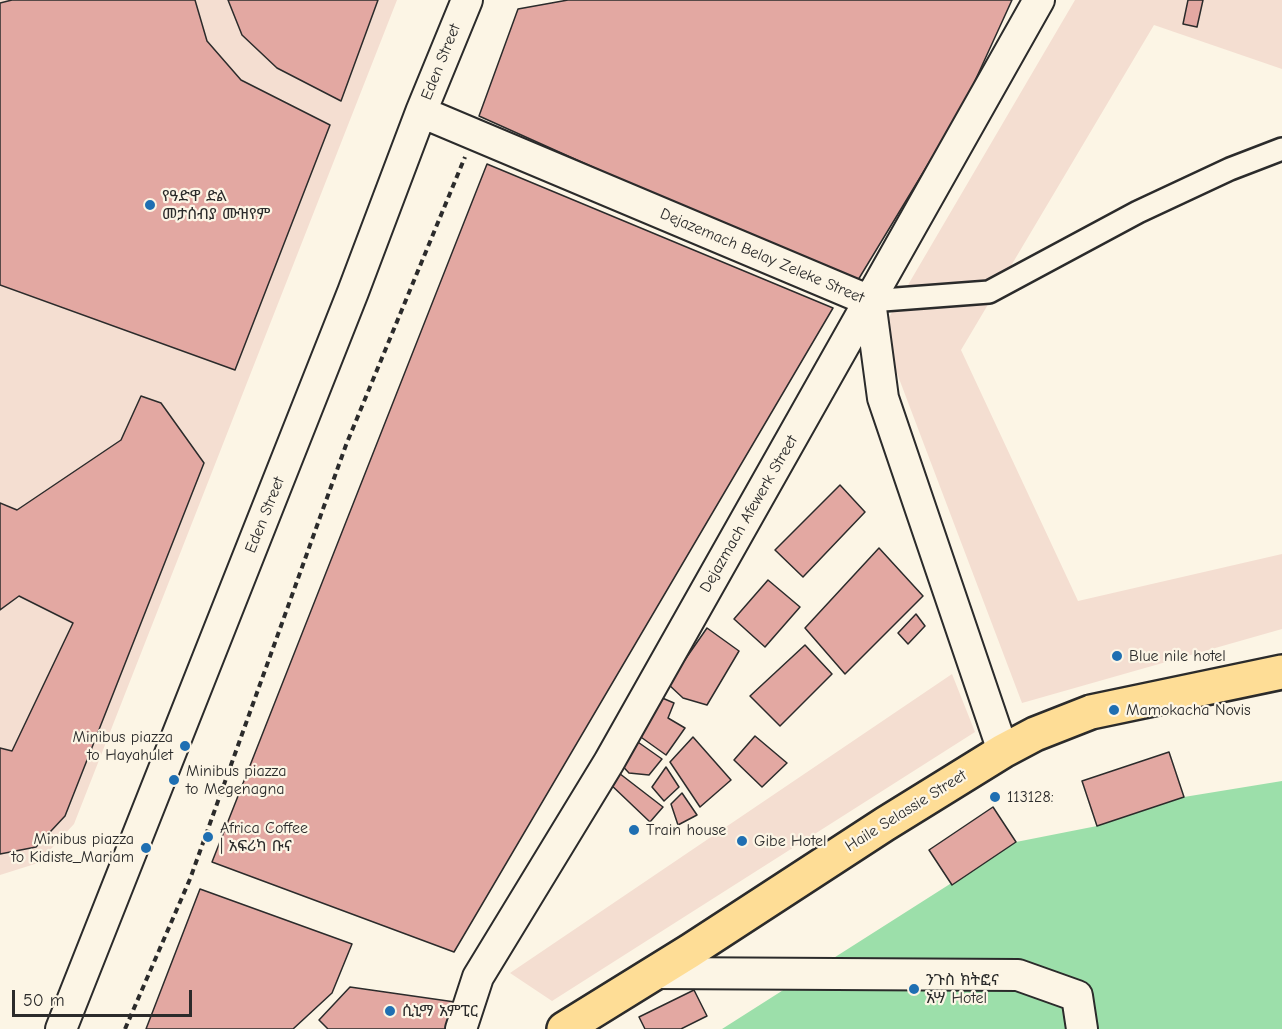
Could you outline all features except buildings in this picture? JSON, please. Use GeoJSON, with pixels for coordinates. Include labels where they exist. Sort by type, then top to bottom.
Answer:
{"type":"FeatureCollection","features":[{"type":"Feature","properties":{"kind":"main road","name":"Haile Selassie Street"},"geometry":{"type":"LineString","coordinates":[[564,1029],[1003,751],[1063,722],[1091,712],[1282,672]]}},
{"type":"Feature","properties":{"kind":"street","name":"Eden Street"},"geometry":{"type":"LineString","coordinates":[[61,1029],[467,0]]}},
{"type":"Feature","properties":{"kind":"street","name":"Dejazmach Afewerk Street"},"geometry":{"type":"LineString","coordinates":[[461,1029],[478,977],[609,762],[1039,0]]}},
{"type":"Feature","properties":{"kind":"street","name":"Dejazemach Belay Zeleke Street"},"geometry":{"type":"LineString","coordinates":[[421,112],[870,301],[883,398],[1003,751]]}},
{"type":"Feature","properties":{"kind":"street"},"geometry":{"type":"LineString","coordinates":[[870,301],[989,292],[1138,212],[1230,169],[1282,149]]}},
{"type":"Feature","properties":{"kind":"street"},"geometry":{"type":"LineString","coordinates":[[655,973],[1018,975],[1077,996],[1082,1029]]}},
{"type":"Feature","properties":{"kind":"path"},"geometry":{"type":"LineString","coordinates":[[125,1029],[190,879],[346,445],[475,135]]}},
{"type":"Feature","properties":{"kind":"shaded area"},"geometry":{"type":"Polygon","coordinates":[[[0,0],[397,0],[74,824],[38,863],[0,875],[0,0]]]}},
{"type":"Feature","properties":{"kind":"shaded area"},"geometry":{"type":"Polygon","coordinates":[[[1075,0],[1282,0],[1282,69],[1154,25],[961,350],[1078,601],[1282,554],[1282,629],[1022,703],[881,331],[1075,0]]]}},
{"type":"Feature","properties":{"kind":"shaded area"},"geometry":{"type":"Polygon","coordinates":[[[952,674],[975,732],[552,1001],[510,973],[952,674]]]}},
{"type":"Feature","properties":{"kind":"green space"},"geometry":{"type":"Polygon","coordinates":[[[1282,781],[1282,1029],[722,1029],[1016,842],[1097,826],[1184,797],[1282,781]]]}},
{"type":"Feature","properties":{"kind":"place","name":"የዓድዋ ድል መታሰብያ ሙዝየም"},"geometry":{"type":"Point","coordinates":[150,205]}},
{"type":"Feature","properties":{"kind":"place","name":"Blue nile hotel"},"geometry":{"type":"Point","coordinates":[1117,656]}},
{"type":"Feature","properties":{"kind":"place","name":"Mamokacha Novis"},"geometry":{"type":"Point","coordinates":[1114,710]}},
{"type":"Feature","properties":{"kind":"place","name":"Minibus piazza to Hayahulet"},"geometry":{"type":"Point","coordinates":[185,746]}},
{"type":"Feature","properties":{"kind":"place","name":"Minibus piazza to Megenagna"},"geometry":{"type":"Point","coordinates":[174,780]}},
{"type":"Feature","properties":{"kind":"place","name":"113128:"},"geometry":{"type":"Point","coordinates":[995,797]}},
{"type":"Feature","properties":{"kind":"place","name":"Train house"},"geometry":{"type":"Point","coordinates":[634,830]}},
{"type":"Feature","properties":{"kind":"place","name":"Africa Coffee | አፍሪካ ቡና"},"geometry":{"type":"Point","coordinates":[208,837]}},
{"type":"Feature","properties":{"kind":"place","name":"Gibe Hotel"},"geometry":{"type":"Point","coordinates":[742,841]}},
{"type":"Feature","properties":{"kind":"place","name":"Minibus piazza to Kidiste_Mariam"},"geometry":{"type":"Point","coordinates":[146,848]}},
{"type":"Feature","properties":{"kind":"place","name":"ንጉስ ክትፎና አሣ Hotel"},"geometry":{"type":"Point","coordinates":[914,989]}},
{"type":"Feature","properties":{"kind":"place","name":"ሲኒማ አምፒር"},"geometry":{"type":"Point","coordinates":[390,1011]}}]}
